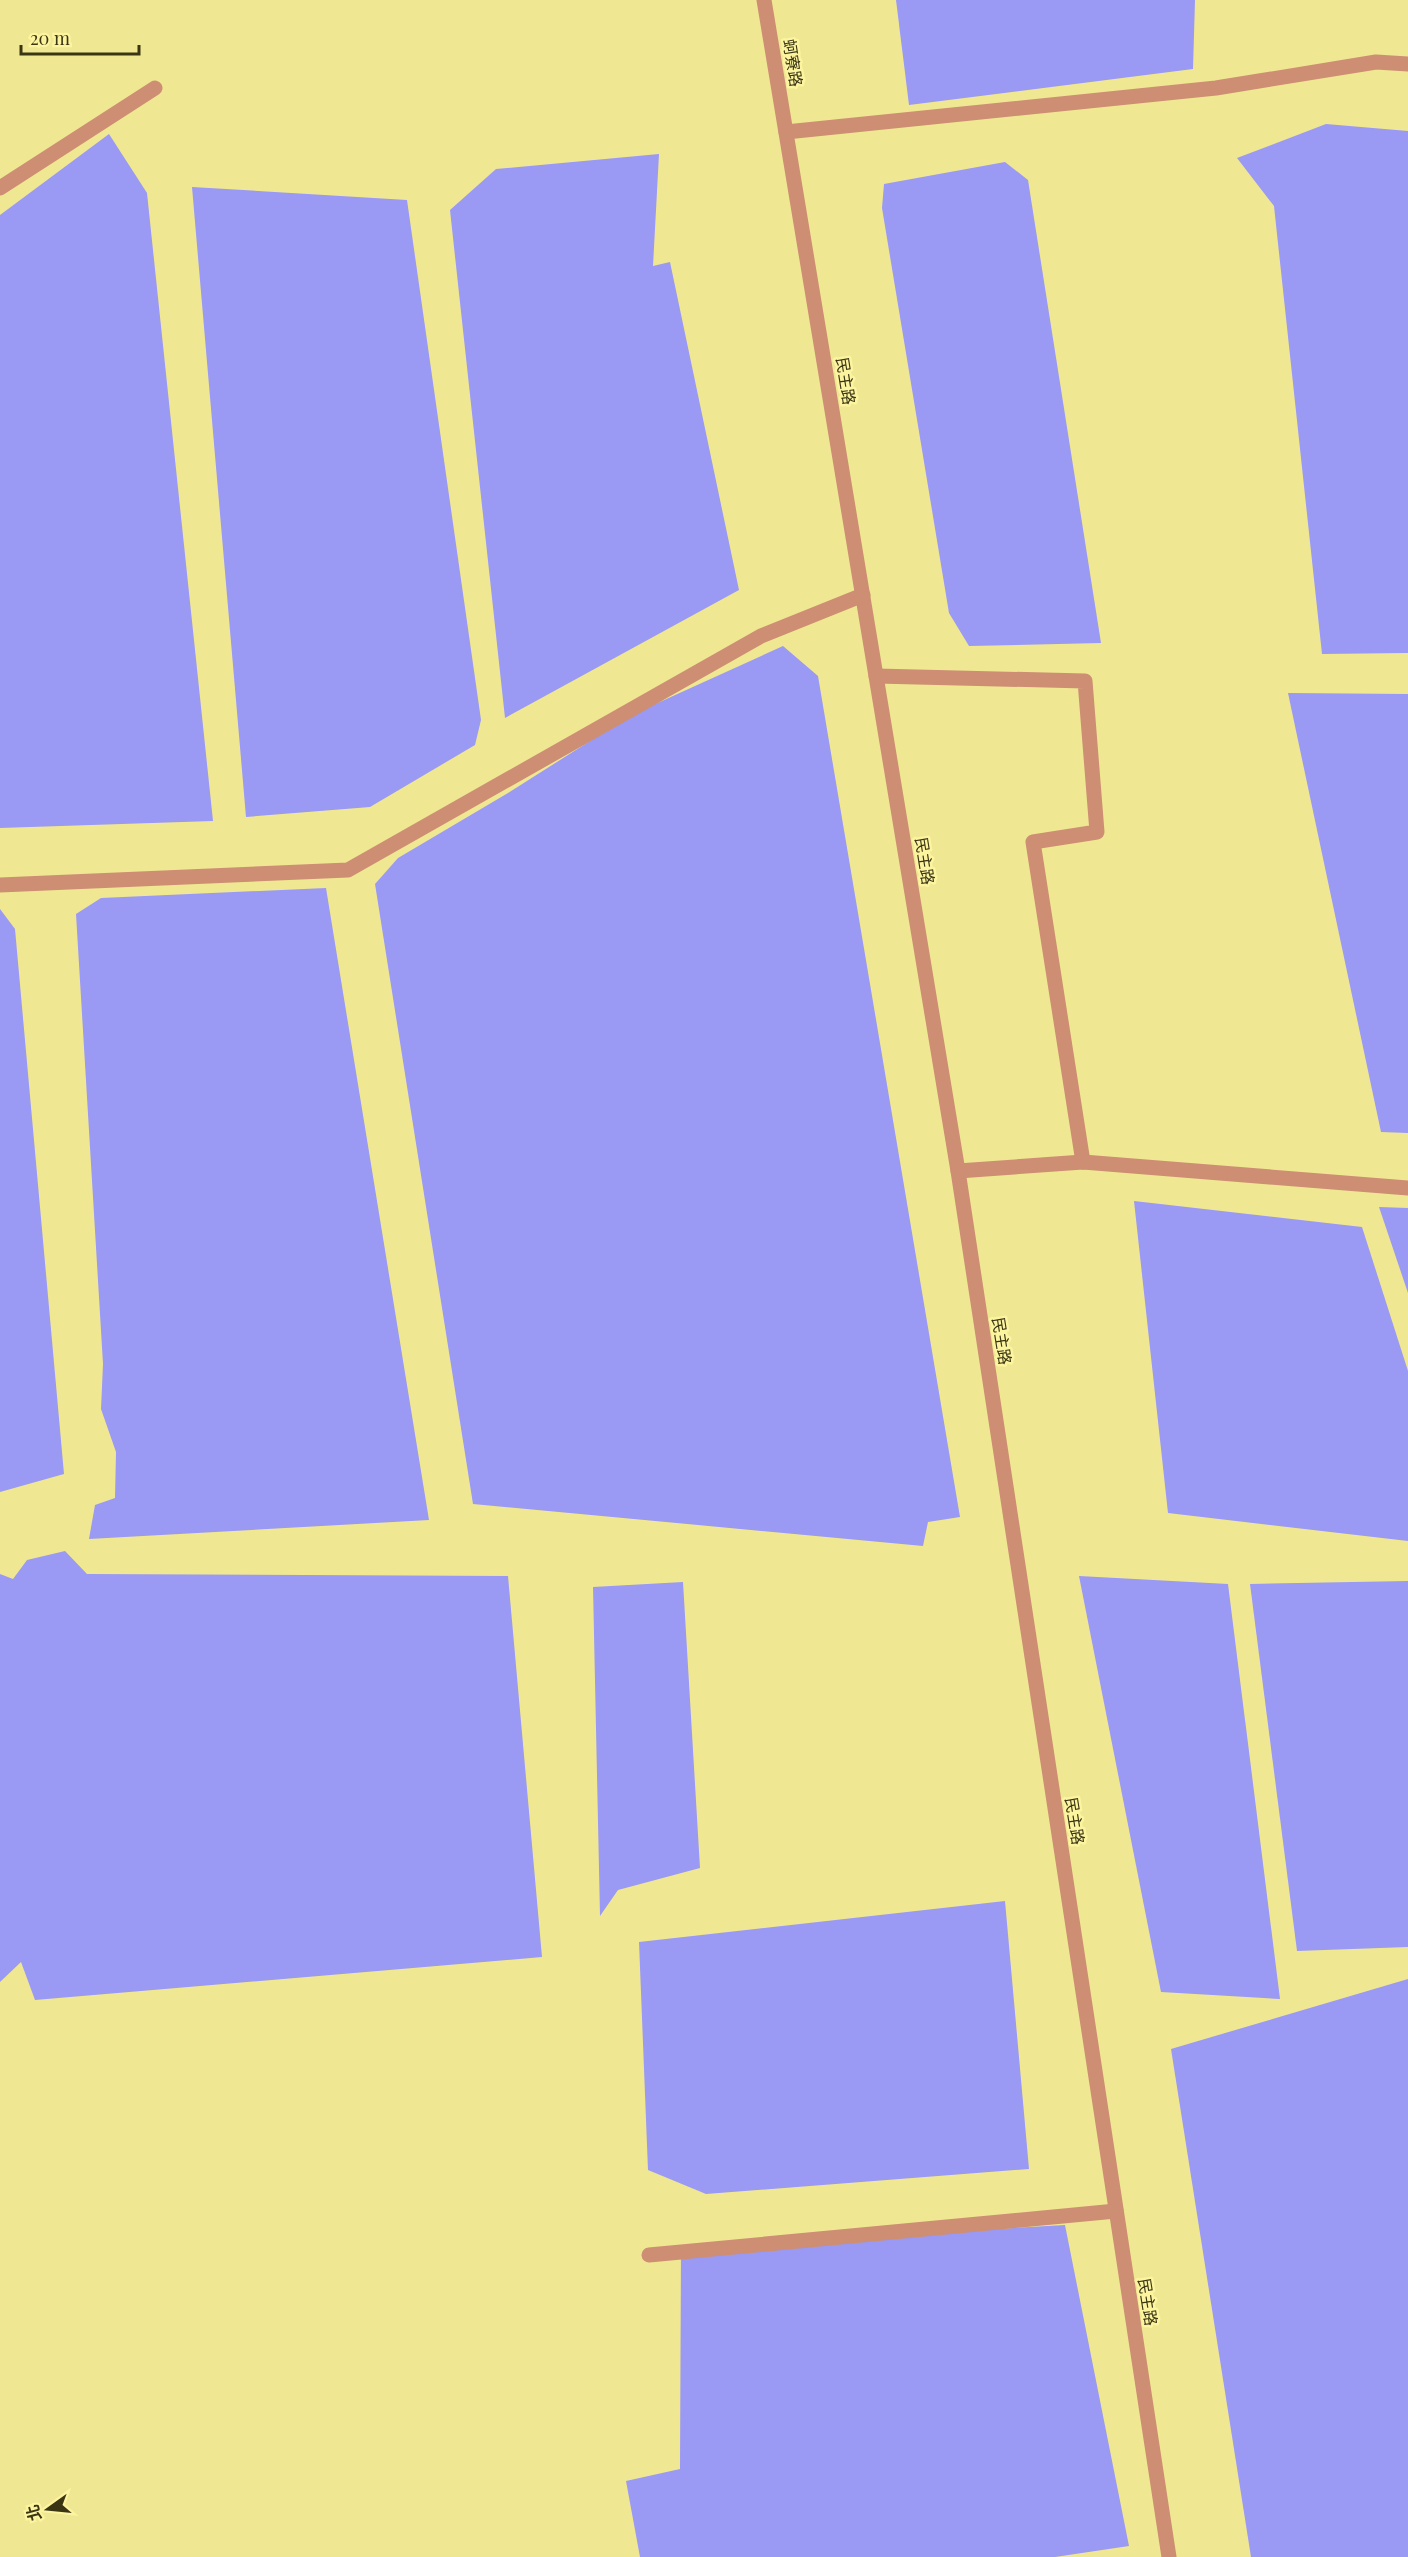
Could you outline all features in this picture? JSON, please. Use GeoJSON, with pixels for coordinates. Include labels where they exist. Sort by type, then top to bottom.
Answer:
{"type":"FeatureCollection","features":[{"type":"Feature","properties":{"kind":"street","name":"蚵寮路"},"geometry":{"type":"LineString","coordinates":[[764,0],[786,132]]}},
{"type":"Feature","properties":{"kind":"street"},"geometry":{"type":"LineString","coordinates":[[786,132],[1216,88],[1376,62],[1408,64]]}},
{"type":"Feature","properties":{"kind":"street"},"geometry":{"type":"LineString","coordinates":[[0,188],[155,88]]}},
{"type":"Feature","properties":{"kind":"street","name":"民主路"},"geometry":{"type":"LineString","coordinates":[[786,132],[958,1171],[1168,2557]]}},
{"type":"Feature","properties":{"kind":"street"},"geometry":{"type":"LineString","coordinates":[[0,885],[348,870],[761,636],[863,595]]}},
{"type":"Feature","properties":{"kind":"street"},"geometry":{"type":"LineString","coordinates":[[876,676],[1085,681],[1097,832],[1033,842],[1083,1162]]}},
{"type":"Feature","properties":{"kind":"street"},"geometry":{"type":"LineString","coordinates":[[958,1171],[1083,1162],[1408,1188]]}},
{"type":"Feature","properties":{"kind":"street"},"geometry":{"type":"LineString","coordinates":[[649,2255],[1116,2211]]}},
{"type":"Feature","properties":{"kind":"shaded area"},"geometry":{"type":"Polygon","coordinates":[[[896,0],[1195,0],[1193,69],[909,105],[896,0]]]}},
{"type":"Feature","properties":{"kind":"shaded area"},"geometry":{"type":"Polygon","coordinates":[[[1326,124],[1408,131],[1408,653],[1322,654],[1274,206],[1237,158],[1326,124]]]}},
{"type":"Feature","properties":{"kind":"shaded area"},"geometry":{"type":"Polygon","coordinates":[[[109,134],[147,193],[213,821],[0,828],[0,215],[109,134]]]}},
{"type":"Feature","properties":{"kind":"shaded area"},"geometry":{"type":"Polygon","coordinates":[[[659,154],[653,266],[670,262],[739,590],[505,718],[450,210],[496,169],[659,154]]]}},
{"type":"Feature","properties":{"kind":"shaded area"},"geometry":{"type":"Polygon","coordinates":[[[1005,162],[1028,180],[1101,643],[969,646],[949,613],[882,208],[884,184],[1005,162]]]}},
{"type":"Feature","properties":{"kind":"shaded area"},"geometry":{"type":"Polygon","coordinates":[[[192,187],[407,200],[481,720],[475,745],[370,807],[246,817],[192,187]]]}},
{"type":"Feature","properties":{"kind":"shaded area"},"geometry":{"type":"Polygon","coordinates":[[[783,646],[818,676],[960,1517],[928,1522],[923,1546],[473,1504],[375,884],[398,858],[508,793],[631,715],[783,646]]]}},
{"type":"Feature","properties":{"kind":"shaded area"},"geometry":{"type":"Polygon","coordinates":[[[1288,693],[1408,694],[1408,1133],[1381,1132],[1288,693]]]}},
{"type":"Feature","properties":{"kind":"shaded area"},"geometry":{"type":"Polygon","coordinates":[[[326,888],[429,1520],[89,1539],[95,1505],[115,1498],[116,1452],[101,1409],[103,1364],[76,914],[101,898],[326,888]]]}},
{"type":"Feature","properties":{"kind":"shaded area"},"geometry":{"type":"Polygon","coordinates":[[[0,909],[15,929],[64,1474],[0,1492],[0,909]]]}},
{"type":"Feature","properties":{"kind":"shaded area"},"geometry":{"type":"Polygon","coordinates":[[[1134,1201],[1362,1227],[1408,1371],[1408,1541],[1168,1513],[1134,1201]]]}},
{"type":"Feature","properties":{"kind":"shaded area"},"geometry":{"type":"Polygon","coordinates":[[[1379,1207],[1408,1208],[1408,1293],[1379,1207]]]}},
{"type":"Feature","properties":{"kind":"shaded area"},"geometry":{"type":"Polygon","coordinates":[[[65,1551],[87,1574],[508,1576],[542,1957],[35,2000],[21,1962],[0,1982],[0,1574],[13,1579],[27,1560],[65,1551]]]}},
{"type":"Feature","properties":{"kind":"shaded area"},"geometry":{"type":"Polygon","coordinates":[[[1079,1576],[1228,1584],[1280,1999],[1161,1992],[1079,1576]]]}},
{"type":"Feature","properties":{"kind":"shaded area"},"geometry":{"type":"Polygon","coordinates":[[[1408,1581],[1408,1947],[1297,1951],[1250,1584],[1408,1581]]]}},
{"type":"Feature","properties":{"kind":"shaded area"},"geometry":{"type":"Polygon","coordinates":[[[683,1582],[700,1868],[618,1890],[600,1916],[593,1587],[683,1582]]]}},
{"type":"Feature","properties":{"kind":"shaded area"},"geometry":{"type":"Polygon","coordinates":[[[1005,1901],[1029,2169],[706,2194],[648,2170],[639,1942],[1005,1901]]]}},
{"type":"Feature","properties":{"kind":"shaded area"},"geometry":{"type":"Polygon","coordinates":[[[1408,1979],[1408,2557],[1251,2557],[1171,2049],[1408,1979]]]}},
{"type":"Feature","properties":{"kind":"shaded area"},"geometry":{"type":"Polygon","coordinates":[[[1065,2225],[1129,2546],[1055,2557],[640,2557],[626,2481],[680,2469],[681,2247],[1065,2225]]]}}]}
